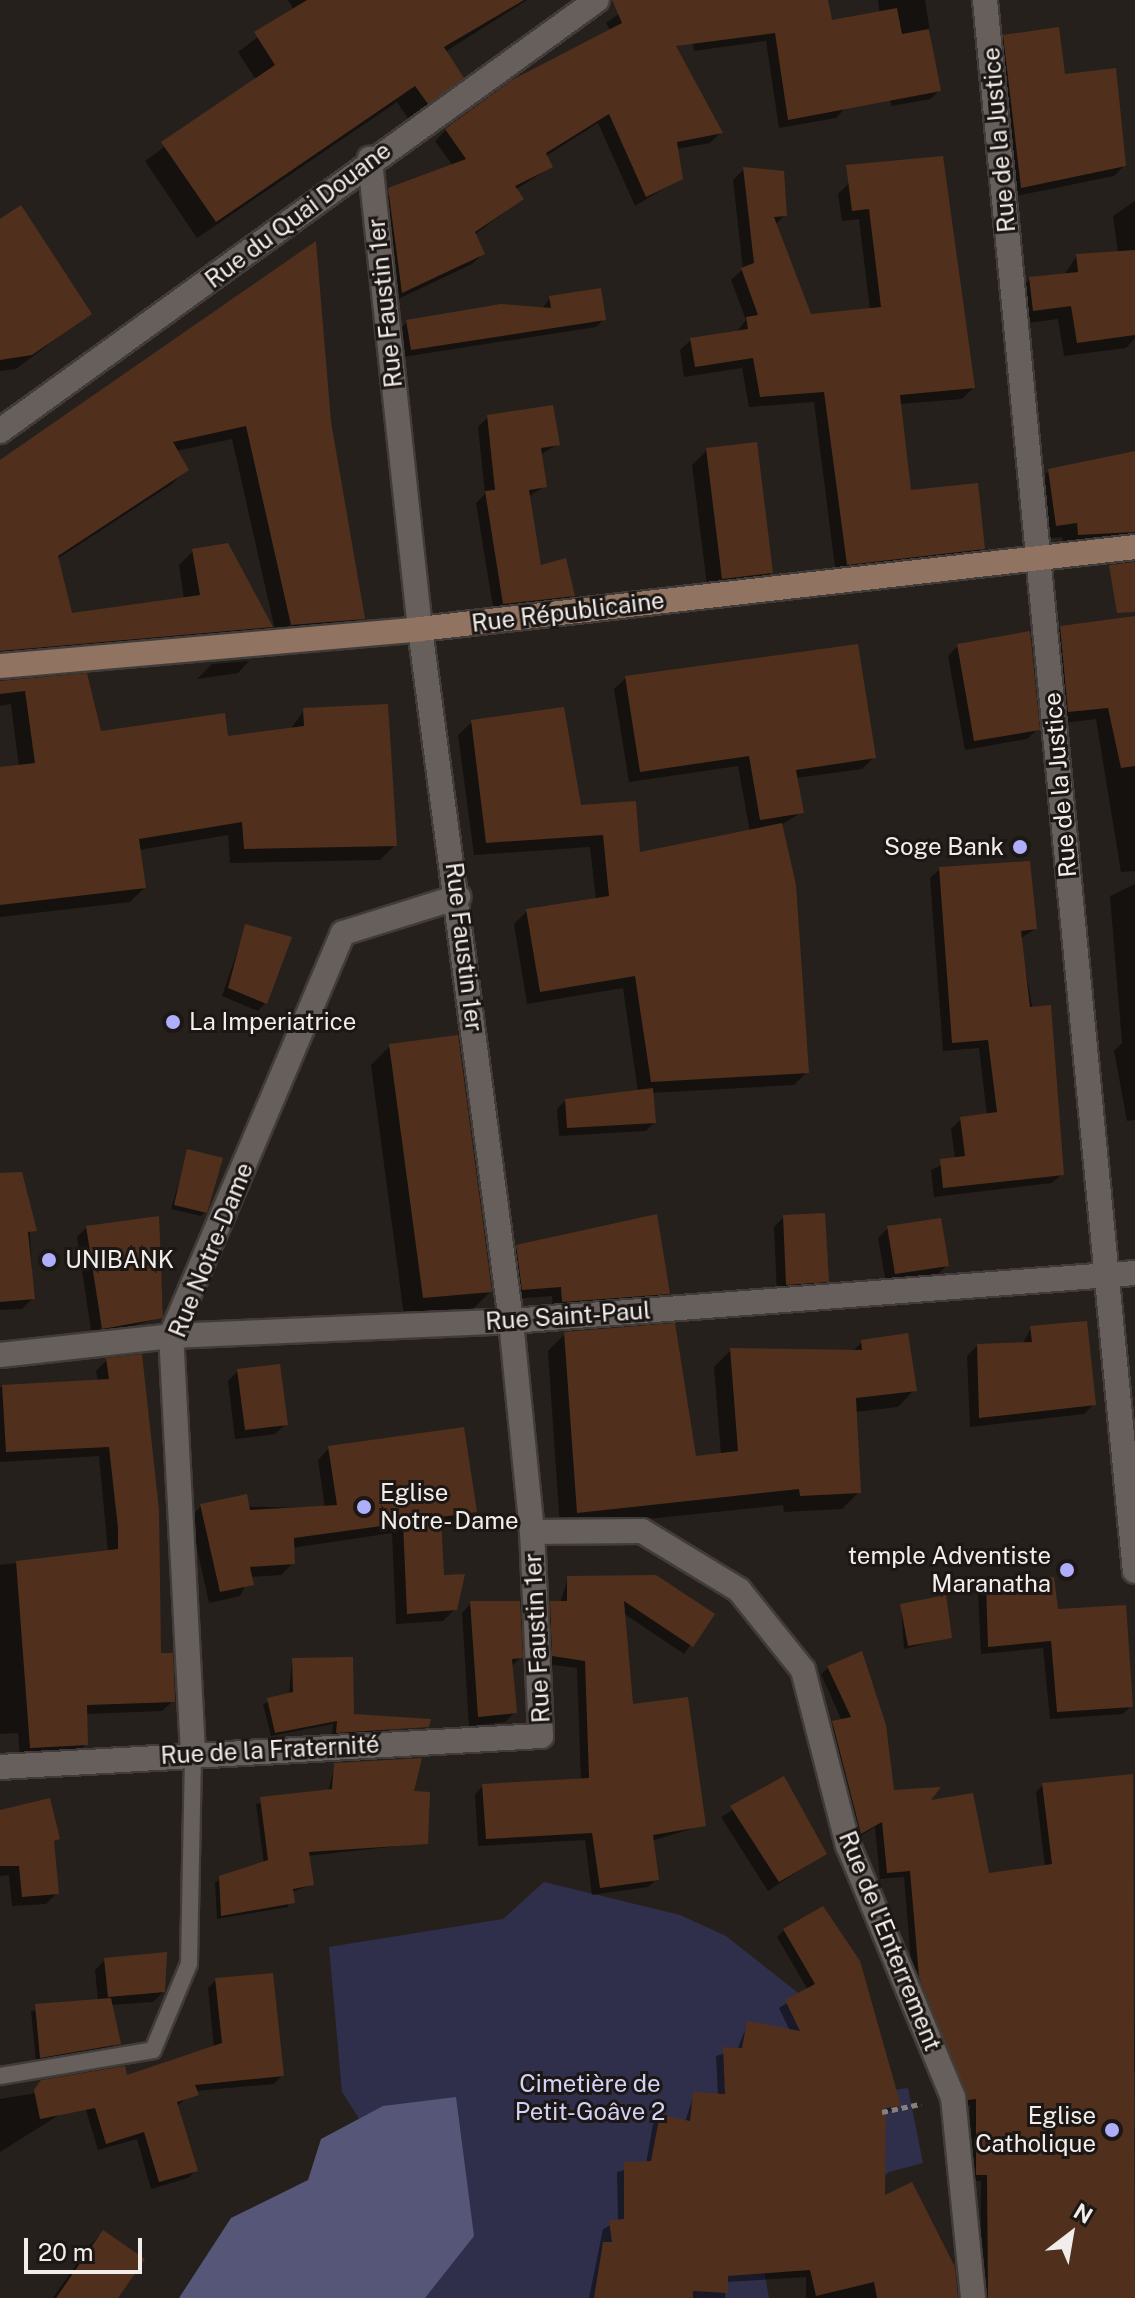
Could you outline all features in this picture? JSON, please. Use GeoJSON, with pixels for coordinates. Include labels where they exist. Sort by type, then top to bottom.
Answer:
{"type":"FeatureCollection","features":[{"type":"Feature","properties":{"kind":"street","name":"Rue du Quai Douane"},"geometry":{"type":"LineString","coordinates":[[0,431],[138,337],[370,159],[597,0]]}},
{"type":"Feature","properties":{"kind":"street","name":"Rue de la Justice"},"geometry":{"type":"LineString","coordinates":[[985,0],[1135,1564]]}},
{"type":"Feature","properties":{"kind":"street","name":"Rue Faustin 1er"},"geometry":{"type":"LineString","coordinates":[[370,159],[420,629],[458,897],[511,1321],[532,1532],[541,1736]]}},
{"type":"Feature","properties":{"kind":"street","name":"Rue Républicaine"},"geometry":{"type":"LineString","coordinates":[[0,666],[420,629],[1135,547]]}},
{"type":"Feature","properties":{"kind":"street","name":"Rue Notre-Dame"},"geometry":{"type":"LineString","coordinates":[[193,1753],[171,1336],[343,933],[458,897]]}},
{"type":"Feature","properties":{"kind":"street","name":"Rue Saint-Paul"},"geometry":{"type":"LineString","coordinates":[[0,1355],[171,1336],[511,1321],[1135,1273]]}},
{"type":"Feature","properties":{"kind":"street","name":"Rue de l'Enterrement"},"geometry":{"type":"LineString","coordinates":[[532,1532],[642,1531],[739,1590],[803,1670],[848,1845],[953,2097],[973,2298]]}},
{"type":"Feature","properties":{"kind":"street","name":"Rue de la Fraternité"},"geometry":{"type":"LineString","coordinates":[[0,1767],[193,1753],[541,1736]]}},
{"type":"Feature","properties":{"kind":"lane"},"geometry":{"type":"LineString","coordinates":[[0,2076],[153,2050],[189,1964],[193,1753]]}},
{"type":"Feature","properties":{"kind":"path"},"geometry":{"type":"LineString","coordinates":[[882,2112],[953,2097]]}},
{"type":"Feature","properties":{"kind":"green space","name":"Cimetière de Petit-Goâve 2"},"geometry":{"type":"Polygon","coordinates":[[[544,1882],[680,1915],[726,1936],[811,2003],[846,2097],[908,2088],[923,2163],[889,2172],[764,2271],[769,2298],[409,2298],[427,2224],[342,2092],[329,1947],[503,1919],[544,1882]]]}},
{"type":"Feature","properties":{"kind":"shaded area"},"geometry":{"type":"Polygon","coordinates":[[[456,2097],[474,2236],[425,2298],[179,2298],[231,2218],[308,2180],[321,2139],[383,2106],[456,2097]]]}},
{"type":"Feature","properties":{"kind":"building"},"geometry":{"type":"Polygon","coordinates":[[[307,0],[524,0],[444,47],[464,78],[428,104],[415,86],[216,222],[161,142],[275,65],[254,32],[307,0]]]}},
{"type":"Feature","properties":{"kind":"building"},"geometry":{"type":"Polygon","coordinates":[[[612,0],[828,0],[832,20],[897,8],[902,34],[929,29],[941,91],[788,120],[775,33],[676,46],[723,133],[677,142],[683,179],[646,197],[609,114],[546,153],[553,167],[515,186],[524,199],[475,232],[485,254],[402,293],[388,188],[466,159],[445,129],[512,80],[622,23],[612,0]]]}},
{"type":"Feature","properties":{"kind":"building"},"geometry":{"type":"Polygon","coordinates":[[[1059,27],[1065,74],[1116,68],[1126,166],[1021,188],[1003,35],[1059,27]]]}},
{"type":"Feature","properties":{"kind":"building"},"geometry":{"type":"Polygon","coordinates":[[[943,156],[975,388],[900,395],[911,490],[978,483],[985,549],[847,565],[824,392],[760,397],[753,358],[695,367],[690,338],[748,329],[746,317],[758,315],[741,268],[754,263],[743,167],[784,171],[787,216],[774,217],[811,314],[881,307],[869,209],[852,211],[846,165],[943,156]]]}},
{"type":"Feature","properties":{"kind":"building"},"geometry":{"type":"Polygon","coordinates":[[[21,205],[92,314],[32,355],[0,360],[0,219],[21,205]]]}},
{"type":"Feature","properties":{"kind":"building"},"geometry":{"type":"Polygon","coordinates":[[[316,241],[331,422],[365,619],[291,625],[246,426],[173,442],[189,470],[58,556],[72,613],[200,595],[192,549],[228,543],[273,627],[0,651],[0,460],[316,241]]]}},
{"type":"Feature","properties":{"kind":"building"},"geometry":{"type":"Polygon","coordinates":[[[1135,250],[1135,335],[1077,343],[1071,306],[1033,311],[1029,277],[1078,272],[1076,254],[1135,250]]]}},
{"type":"Feature","properties":{"kind":"building"},"geometry":{"type":"Polygon","coordinates":[[[601,288],[606,320],[411,350],[406,320],[501,304],[551,308],[549,296],[601,288]]]}},
{"type":"Feature","properties":{"kind":"building"},"geometry":{"type":"Polygon","coordinates":[[[553,405],[560,445],[541,448],[547,487],[529,490],[541,565],[566,558],[575,596],[503,604],[485,491],[495,490],[487,415],[553,405]]]}},
{"type":"Feature","properties":{"kind":"building"},"geometry":{"type":"Polygon","coordinates":[[[757,442],[773,573],[722,579],[706,448],[757,442]]]}},
{"type":"Feature","properties":{"kind":"building"},"geometry":{"type":"Polygon","coordinates":[[[1135,451],[1135,532],[1078,535],[1077,523],[1056,526],[1048,469],[1135,451]]]}},
{"type":"Feature","properties":{"kind":"building"},"geometry":{"type":"Polygon","coordinates":[[[1135,562],[1135,612],[1117,613],[1109,565],[1135,562]]]}},
{"type":"Feature","properties":{"kind":"building"},"geometry":{"type":"Polygon","coordinates":[[[1135,616],[1135,766],[1121,768],[1108,708],[1068,712],[1060,626],[1135,616]]]}},
{"type":"Feature","properties":{"kind":"building"},"geometry":{"type":"Polygon","coordinates":[[[1030,631],[1040,730],[974,741],[957,644],[1030,631]]]}},
{"type":"Feature","properties":{"kind":"building"},"geometry":{"type":"Polygon","coordinates":[[[858,644],[876,758],[796,770],[804,813],[760,820],[749,756],[640,772],[625,676],[858,644]]]}},
{"type":"Feature","properties":{"kind":"building"},"geometry":{"type":"Polygon","coordinates":[[[87,673],[101,731],[225,713],[228,736],[304,726],[303,708],[388,704],[397,846],[244,849],[242,822],[139,839],[146,888],[0,905],[0,767],[35,763],[25,691],[0,694],[0,681],[87,673]]]}},
{"type":"Feature","properties":{"kind":"building"},"geometry":{"type":"Polygon","coordinates":[[[564,707],[581,805],[636,801],[640,852],[782,823],[796,885],[809,1073],[651,1082],[635,976],[540,992],[526,909],[609,896],[603,835],[486,843],[471,720],[564,707]]]}},
{"type":"Feature","properties":{"kind":"building"},"geometry":{"type":"Polygon","coordinates":[[[1030,861],[1037,929],[1021,931],[1030,1007],[1051,1005],[1064,1175],[943,1188],[940,1159],[965,1156],[960,1117],[997,1112],[988,1040],[952,1043],[939,867],[1030,861]]]}},
{"type":"Feature","properties":{"kind":"building"},"geometry":{"type":"Polygon","coordinates":[[[245,924],[292,937],[267,1004],[228,988],[245,924]]]}},
{"type":"Feature","properties":{"kind":"building"},"geometry":{"type":"Polygon","coordinates":[[[458,1035],[492,1292],[423,1298],[389,1044],[458,1035]]]}},
{"type":"Feature","properties":{"kind":"building"},"geometry":{"type":"Polygon","coordinates":[[[653,1088],[656,1123],[567,1128],[565,1099],[653,1088]]]}},
{"type":"Feature","properties":{"kind":"building"},"geometry":{"type":"Polygon","coordinates":[[[187,1149],[223,1158],[207,1213],[174,1205],[187,1149]]]}},
{"type":"Feature","properties":{"kind":"building"},"geometry":{"type":"Polygon","coordinates":[[[22,1172],[37,1231],[28,1232],[35,1299],[0,1302],[0,1173],[22,1172]]]}},
{"type":"Feature","properties":{"kind":"building"},"geometry":{"type":"Polygon","coordinates":[[[825,1213],[829,1282],[786,1285],[783,1215],[825,1213]]]}},
{"type":"Feature","properties":{"kind":"building"},"geometry":{"type":"Polygon","coordinates":[[[657,1214],[670,1294],[562,1302],[561,1287],[522,1290],[516,1245],[657,1214]]]}},
{"type":"Feature","properties":{"kind":"building"},"geometry":{"type":"Polygon","coordinates":[[[159,1216],[163,1318],[102,1329],[86,1226],[159,1216]]]}},
{"type":"Feature","properties":{"kind":"building"},"geometry":{"type":"Polygon","coordinates":[[[941,1218],[949,1266],[895,1274],[887,1226],[941,1218]]]}},
{"type":"Feature","properties":{"kind":"building"},"geometry":{"type":"Polygon","coordinates":[[[1087,1321],[1096,1405],[979,1418],[977,1344],[1032,1342],[1030,1326],[1087,1321]]]}},
{"type":"Feature","properties":{"kind":"building"},"geometry":{"type":"Polygon","coordinates":[[[675,1323],[696,1456],[738,1451],[730,1348],[862,1350],[861,1340],[908,1333],[917,1391],[856,1398],[861,1493],[800,1496],[799,1489],[577,1513],[564,1332],[675,1323]]]}},
{"type":"Feature","properties":{"kind":"building"},"geometry":{"type":"Polygon","coordinates":[[[142,1354],[159,1510],[161,1653],[173,1653],[175,1702],[87,1705],[88,1745],[30,1748],[16,1561],[118,1549],[118,1528],[109,1447],[6,1452],[2,1385],[109,1379],[106,1358],[142,1354]]]}},
{"type":"Feature","properties":{"kind":"building"},"geometry":{"type":"Polygon","coordinates":[[[280,1364],[288,1425],[245,1430],[237,1369],[280,1364]]]}},
{"type":"Feature","properties":{"kind":"building"},"geometry":{"type":"Polygon","coordinates":[[[464,1427],[477,1512],[441,1517],[444,1575],[465,1574],[457,1610],[407,1614],[403,1523],[294,1538],[295,1564],[250,1567],[254,1585],[220,1592],[200,1504],[247,1494],[250,1510],[337,1505],[328,1446],[464,1427]]]}},
{"type":"Feature","properties":{"kind":"building"},"geometry":{"type":"Polygon","coordinates":[[[656,1575],[715,1614],[693,1647],[624,1601],[633,1704],[688,1697],[706,1826],[653,1835],[659,1880],[600,1888],[592,1833],[486,1839],[482,1784],[589,1778],[585,1661],[552,1656],[550,1601],[567,1601],[567,1576],[656,1575]]]}},
{"type":"Feature","properties":{"kind":"building"},"geometry":{"type":"Polygon","coordinates":[[[1054,1577],[1058,1609],[1126,1605],[1133,1707],[1057,1712],[1051,1641],[988,1647],[986,1584],[1054,1577]]]}},
{"type":"Feature","properties":{"kind":"building"},"geometry":{"type":"Polygon","coordinates":[[[946,1595],[952,1638],[908,1646],[900,1604],[946,1595]]]}},
{"type":"Feature","properties":{"kind":"building"},"geometry":{"type":"Polygon","coordinates":[[[470,1601],[520,1601],[523,1658],[512,1659],[517,1713],[478,1717],[470,1601]]]}},
{"type":"Feature","properties":{"kind":"building"},"geometry":{"type":"Polygon","coordinates":[[[862,1651],[886,1725],[894,1790],[941,1787],[931,1800],[973,1793],[989,1873],[1052,1864],[1042,1783],[1133,1774],[1135,2298],[988,2298],[987,2175],[976,2175],[976,2099],[968,2100],[919,1977],[910,1871],[887,1873],[882,1822],[861,1834],[832,1721],[851,1717],[827,1666],[862,1651]]]}},
{"type":"Feature","properties":{"kind":"building"},"geometry":{"type":"Polygon","coordinates":[[[353,1657],[354,1714],[431,1719],[429,1727],[336,1733],[337,1721],[275,1733],[267,1698],[293,1692],[292,1658],[353,1657]]]}},
{"type":"Feature","properties":{"kind":"building"},"geometry":{"type":"Polygon","coordinates":[[[422,1758],[414,1791],[430,1792],[428,1844],[309,1852],[314,1885],[293,1889],[295,1903],[221,1916],[219,1876],[268,1860],[260,1797],[332,1789],[334,1763],[422,1758]]]}},
{"type":"Feature","properties":{"kind":"building"},"geometry":{"type":"Polygon","coordinates":[[[784,1776],[827,1854],[779,1882],[730,1806],[784,1776]]]}},
{"type":"Feature","properties":{"kind":"building"},"geometry":{"type":"Polygon","coordinates":[[[50,1798],[60,1839],[54,1841],[59,1894],[22,1897],[19,1866],[0,1866],[0,1810],[50,1798]]]}},
{"type":"Feature","properties":{"kind":"building"},"geometry":{"type":"Polygon","coordinates":[[[823,1906],[860,1961],[901,2106],[886,2108],[885,2195],[912,2182],[955,2267],[958,2298],[877,2298],[874,2282],[816,2296],[810,2270],[728,2276],[728,2293],[693,2291],[693,2298],[594,2298],[603,2242],[612,2242],[609,2220],[624,2219],[624,2162],[651,2161],[660,2114],[690,2121],[693,2092],[725,2094],[723,2047],[742,2048],[747,2021],[800,2031],[785,2000],[815,1984],[783,1929],[823,1906]]]}},
{"type":"Feature","properties":{"kind":"building"},"geometry":{"type":"Polygon","coordinates":[[[167,1952],[165,1992],[108,1997],[104,1958],[167,1952]]]}},
{"type":"Feature","properties":{"kind":"building"},"geometry":{"type":"Polygon","coordinates":[[[273,1973],[284,2076],[195,2085],[199,2095],[177,2102],[198,2171],[159,2182],[144,2132],[106,2144],[95,2108],[40,2119],[34,2090],[41,2080],[125,2066],[127,2075],[222,2043],[215,1978],[273,1973]]]}},
{"type":"Feature","properties":{"kind":"building"},"geometry":{"type":"Polygon","coordinates":[[[111,1998],[121,2044],[40,2058],[35,2004],[111,1998]]]}},
{"type":"Feature","properties":{"kind":"building"},"geometry":{"type":"Polygon","coordinates":[[[103,2230],[145,2259],[118,2298],[56,2298],[103,2230]]]}},
{"type":"Feature","properties":{"kind":"place","name":"Soge Bank"},"geometry":{"type":"Point","coordinates":[1020,847]}},
{"type":"Feature","properties":{"kind":"place","name":"La Imperiatrice"},"geometry":{"type":"Point","coordinates":[173,1022]}},
{"type":"Feature","properties":{"kind":"place","name":"UNIBANK"},"geometry":{"type":"Point","coordinates":[49,1260]}},
{"type":"Feature","properties":{"kind":"place","name":"Eglise Notre- Dame"},"geometry":{"type":"Point","coordinates":[364,1507]}},
{"type":"Feature","properties":{"kind":"place","name":"temple Adventiste Maranatha"},"geometry":{"type":"Point","coordinates":[1067,1570]}},
{"type":"Feature","properties":{"kind":"place","name":"Eglise Catholique"},"geometry":{"type":"Point","coordinates":[1112,2130]}}]}
